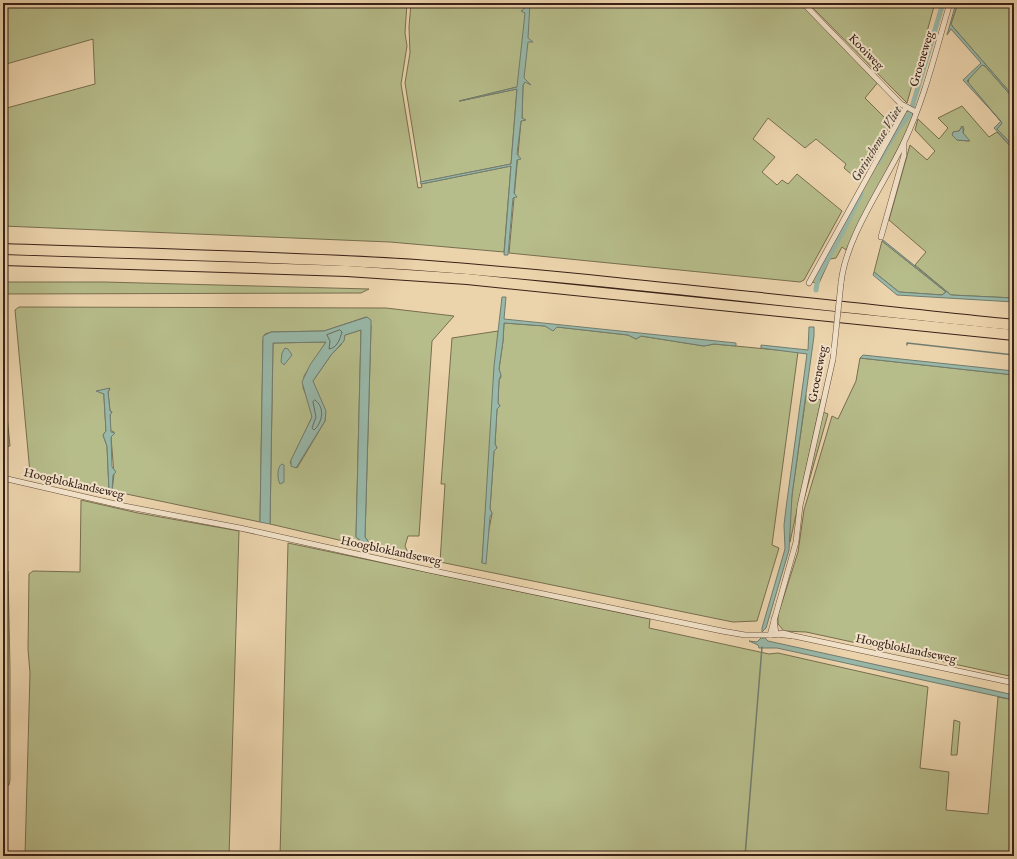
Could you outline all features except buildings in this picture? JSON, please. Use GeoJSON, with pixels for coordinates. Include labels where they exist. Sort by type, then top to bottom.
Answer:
{"type":"FeatureCollection","features":[{"type":"Feature","properties":{"kind":"highway"},"geometry":{"type":"LineString","coordinates":[[3,249],[414,265],[569,279],[1014,325]]}},
{"type":"Feature","properties":{"kind":"highway"},"geometry":{"type":"LineString","coordinates":[[3,261],[47,261],[347,271],[467,279],[1014,335]]}},
{"type":"Feature","properties":{"kind":"street","name":"Kooiweg"},"geometry":{"type":"LineString","coordinates":[[803,3],[911,110]]}},
{"type":"Feature","properties":{"kind":"street","name":"Groeneweg"},"geometry":{"type":"LineString","coordinates":[[881,237],[904,155],[904,143],[911,110],[950,3]]}},
{"type":"Feature","properties":{"kind":"street","name":"Groeneweg"},"geometry":{"type":"LineString","coordinates":[[808,283],[911,110]]}},
{"type":"Feature","properties":{"kind":"street","name":"Groeneweg"},"geometry":{"type":"LineString","coordinates":[[768,635],[796,542],[806,478],[833,359],[845,260],[904,143]]}},
{"type":"Feature","properties":{"kind":"street","name":"Hoogbloklandseweg"},"geometry":{"type":"LineString","coordinates":[[3,478],[124,506],[240,528],[722,631],[760,635],[783,632],[794,636],[1014,683]]}},
{"type":"Feature","properties":{"kind":"street","name":"Groeneweg"},"geometry":{"type":"LineString","coordinates":[[774,619],[776,634]]}},
{"type":"Feature","properties":{"kind":"green space"},"geometry":{"type":"Polygon","coordinates":[[[3,3],[407,3],[405,33],[407,46],[401,84],[418,188],[422,187],[421,184],[511,166],[504,252],[390,242],[3,226],[3,109],[95,84],[93,39],[3,65],[3,3]]]}},
{"type":"Feature","properties":{"kind":"green space"},"geometry":{"type":"Polygon","coordinates":[[[411,3],[802,3],[879,81],[865,98],[891,124],[858,180],[844,168],[846,164],[816,139],[805,148],[768,118],[753,139],[775,157],[762,172],[777,185],[782,180],[788,184],[797,174],[842,211],[804,280],[800,282],[509,253],[521,121],[525,120],[522,118],[523,85],[525,82],[522,78],[521,86],[460,101],[517,89],[511,164],[421,182],[405,83],[410,53],[409,27],[411,3]]]}},
{"type":"Feature","properties":{"kind":"green space"},"geometry":{"type":"Polygon","coordinates":[[[808,3],[935,3],[907,103],[808,3]]]}},
{"type":"Feature","properties":{"kind":"green space"},"geometry":{"type":"Polygon","coordinates":[[[958,3],[1014,3],[1014,97],[951,24],[958,3]]]}},
{"type":"Feature","properties":{"kind":"green space"},"geometry":{"type":"Polygon","coordinates":[[[982,65],[985,66],[1014,99],[1014,147],[997,129],[1002,123],[968,83],[969,78],[982,65]]]}},
{"type":"Feature","properties":{"kind":"green space"},"geometry":{"type":"Polygon","coordinates":[[[962,106],[989,137],[997,132],[1014,150],[1014,298],[951,295],[915,265],[926,252],[889,220],[910,145],[927,160],[935,151],[915,130],[918,119],[939,139],[948,128],[938,118],[962,106]],[[962,126],[959,131],[953,132],[957,140],[969,141],[963,133],[964,129],[962,126]]]}},
{"type":"Feature","properties":{"kind":"green space"},"geometry":{"type":"Polygon","coordinates":[[[907,111],[913,114],[913,116],[907,131],[846,250],[842,247],[836,258],[830,259],[819,283],[811,282],[905,112],[907,111]]]}},
{"type":"Feature","properties":{"kind":"green space"},"geometry":{"type":"Polygon","coordinates":[[[882,241],[946,292],[942,295],[899,292],[874,272],[882,241]]]}},
{"type":"Feature","properties":{"kind":"green space"},"geometry":{"type":"Polygon","coordinates":[[[3,282],[104,282],[369,289],[361,293],[3,294],[3,282]]]}},
{"type":"Feature","properties":{"kind":"green space"},"geometry":{"type":"Polygon","coordinates":[[[19,307],[386,308],[454,316],[432,341],[419,536],[408,536],[405,546],[409,555],[369,546],[370,544],[365,537],[371,327],[370,320],[366,317],[324,331],[271,332],[265,334],[263,340],[260,522],[112,491],[114,474],[111,437],[114,432],[110,430],[110,415],[112,412],[110,411],[108,392],[110,389],[98,391],[104,394],[106,431],[103,435],[107,446],[109,490],[30,473],[15,310],[19,307]]]}},
{"type":"Feature","properties":{"kind":"green space"},"geometry":{"type":"Polygon","coordinates":[[[504,323],[545,326],[553,330],[557,327],[628,335],[636,339],[641,336],[704,346],[714,344],[798,352],[772,545],[779,548],[757,621],[733,622],[440,562],[445,484],[441,484],[452,338],[498,331],[482,563],[492,514],[490,509],[494,450],[497,448],[495,444],[497,409],[500,406],[498,403],[499,380],[501,377],[499,369],[504,323]]]}},
{"type":"Feature","properties":{"kind":"green space"},"geometry":{"type":"Polygon","coordinates":[[[361,330],[356,537],[369,547],[270,524],[273,343],[326,342],[304,376],[303,388],[310,404],[312,417],[290,463],[297,468],[325,421],[325,411],[313,381],[331,355],[341,345],[345,335],[361,330]]]}},
{"type":"Feature","properties":{"kind":"green space"},"geometry":{"type":"Polygon","coordinates":[[[860,358],[1014,375],[1014,677],[806,632],[784,631],[778,624],[778,615],[798,552],[804,510],[832,416],[838,419],[856,381],[860,358]]]}},
{"type":"Feature","properties":{"kind":"green space"},"geometry":{"type":"Polygon","coordinates":[[[3,375],[10,446],[3,447],[3,375]]]}},
{"type":"Feature","properties":{"kind":"green space"},"geometry":{"type":"Polygon","coordinates":[[[806,396],[821,400],[790,542],[789,520],[806,396]]]}},
{"type":"Feature","properties":{"kind":"green space"},"geometry":{"type":"Polygon","coordinates":[[[823,412],[828,414],[804,499],[823,412]]]}},
{"type":"Feature","properties":{"kind":"green space"},"geometry":{"type":"Polygon","coordinates":[[[81,500],[138,513],[239,531],[229,856],[25,856],[30,673],[28,649],[29,574],[33,571],[80,572],[81,500]]]}},
{"type":"Feature","properties":{"kind":"green space"},"geometry":{"type":"Polygon","coordinates":[[[288,543],[650,619],[649,628],[769,654],[778,653],[928,687],[920,768],[949,772],[946,810],[988,814],[998,697],[1014,700],[1014,856],[280,856],[288,543]]]}},
{"type":"Feature","properties":{"kind":"green space"},"geometry":{"type":"Polygon","coordinates":[[[3,571],[8,571],[10,780],[9,785],[3,791],[3,571]]]}},
{"type":"Feature","properties":{"kind":"green space"},"geometry":{"type":"Polygon","coordinates":[[[954,720],[960,722],[957,755],[951,755],[954,720]]]}},
{"type":"Feature","properties":{"kind":"water"},"geometry":{"type":"Polygon","coordinates":[[[526,3],[530,3],[528,38],[533,42],[528,42],[524,78],[531,85],[525,82],[523,85],[522,118],[526,120],[521,121],[517,154],[521,159],[517,160],[514,193],[517,197],[513,198],[508,255],[504,255],[511,166],[421,184],[420,182],[511,164],[517,89],[459,101],[517,87],[525,13],[521,11],[526,7],[526,3]]]}},
{"type":"Feature","properties":{"kind":"water"},"geometry":{"type":"Polygon","coordinates":[[[956,3],[958,3],[951,24],[1014,97],[1014,99],[985,66],[982,65],[967,81],[994,114],[963,80],[981,63],[951,29],[947,35],[956,3]]]}},
{"type":"Feature","properties":{"kind":"water"},"geometry":{"type":"Polygon","coordinates":[[[1001,121],[1002,123],[997,129],[1014,147],[1014,150],[994,128],[1001,121]]]}},
{"type":"Feature","properties":{"kind":"water"},"geometry":{"type":"Polygon","coordinates":[[[963,126],[963,133],[970,141],[957,140],[952,135],[953,132],[959,131],[963,126]]]}},
{"type":"Feature","properties":{"kind":"water"},"geometry":{"type":"Polygon","coordinates":[[[883,240],[951,295],[1014,298],[1014,302],[897,295],[873,275],[874,272],[899,292],[942,295],[946,292],[882,241],[883,240]]]}},
{"type":"Feature","properties":{"kind":"water"},"geometry":{"type":"Polygon","coordinates":[[[502,297],[506,297],[504,319],[736,343],[736,346],[714,344],[704,346],[641,336],[636,339],[628,335],[557,327],[553,331],[545,326],[504,323],[499,369],[501,375],[499,380],[498,403],[500,406],[497,409],[495,444],[497,448],[494,451],[490,509],[492,513],[490,517],[486,564],[482,563],[494,366],[502,297]]]}},
{"type":"Feature","properties":{"kind":"water"},"geometry":{"type":"Polygon","coordinates":[[[367,317],[371,320],[365,537],[370,544],[369,547],[356,537],[361,330],[345,335],[344,341],[331,355],[313,381],[326,411],[325,421],[296,468],[291,466],[291,460],[312,417],[302,382],[310,365],[326,342],[273,343],[270,524],[260,522],[263,336],[271,332],[324,331],[367,317]]]}},
{"type":"Feature","properties":{"kind":"water"},"geometry":{"type":"Polygon","coordinates":[[[809,327],[814,327],[814,336],[792,495],[789,550],[766,628],[762,632],[785,549],[784,525],[807,354],[761,348],[761,345],[808,350],[809,327]]]}},
{"type":"Feature","properties":{"kind":"water"},"geometry":{"type":"Polygon","coordinates":[[[285,348],[288,349],[292,355],[284,365],[281,362],[282,353],[285,348]]]}},
{"type":"Feature","properties":{"kind":"water"},"geometry":{"type":"Polygon","coordinates":[[[863,355],[1014,371],[1014,375],[860,358],[863,355]]]}},
{"type":"Feature","properties":{"kind":"water"},"geometry":{"type":"Polygon","coordinates":[[[110,388],[108,392],[110,411],[112,412],[110,415],[111,432],[115,433],[111,437],[112,467],[116,472],[113,475],[112,491],[109,490],[107,446],[103,435],[106,431],[104,394],[96,391],[110,388]]]}},
{"type":"Feature","properties":{"kind":"water"},"geometry":{"type":"Polygon","coordinates":[[[282,464],[284,465],[284,482],[280,484],[278,473],[279,467],[282,464]]]}},
{"type":"Feature","properties":{"kind":"water"},"geometry":{"type":"Polygon","coordinates":[[[761,638],[765,638],[768,641],[1014,695],[1014,700],[777,648],[759,648],[758,645],[749,641],[757,642],[761,638]]]}},
{"type":"Feature","properties":{"kind":"waterway","name":"Gorinchemse Vliet"},"geometry":{"type":"LineString","coordinates":[[878,162],[897,130],[910,114],[943,3]]}},
{"type":"Feature","properties":{"kind":"waterway","name":"Gorinchemse Vliet"},"geometry":{"type":"LineString","coordinates":[[816,290],[818,277],[861,194]]}},
{"type":"Feature","properties":{"kind":"waterway"},"geometry":{"type":"LineString","coordinates":[[907,345],[907,343],[1014,355]]}},
{"type":"Feature","properties":{"kind":"waterway"},"geometry":{"type":"LineString","coordinates":[[745,856],[762,647]]}}]}
